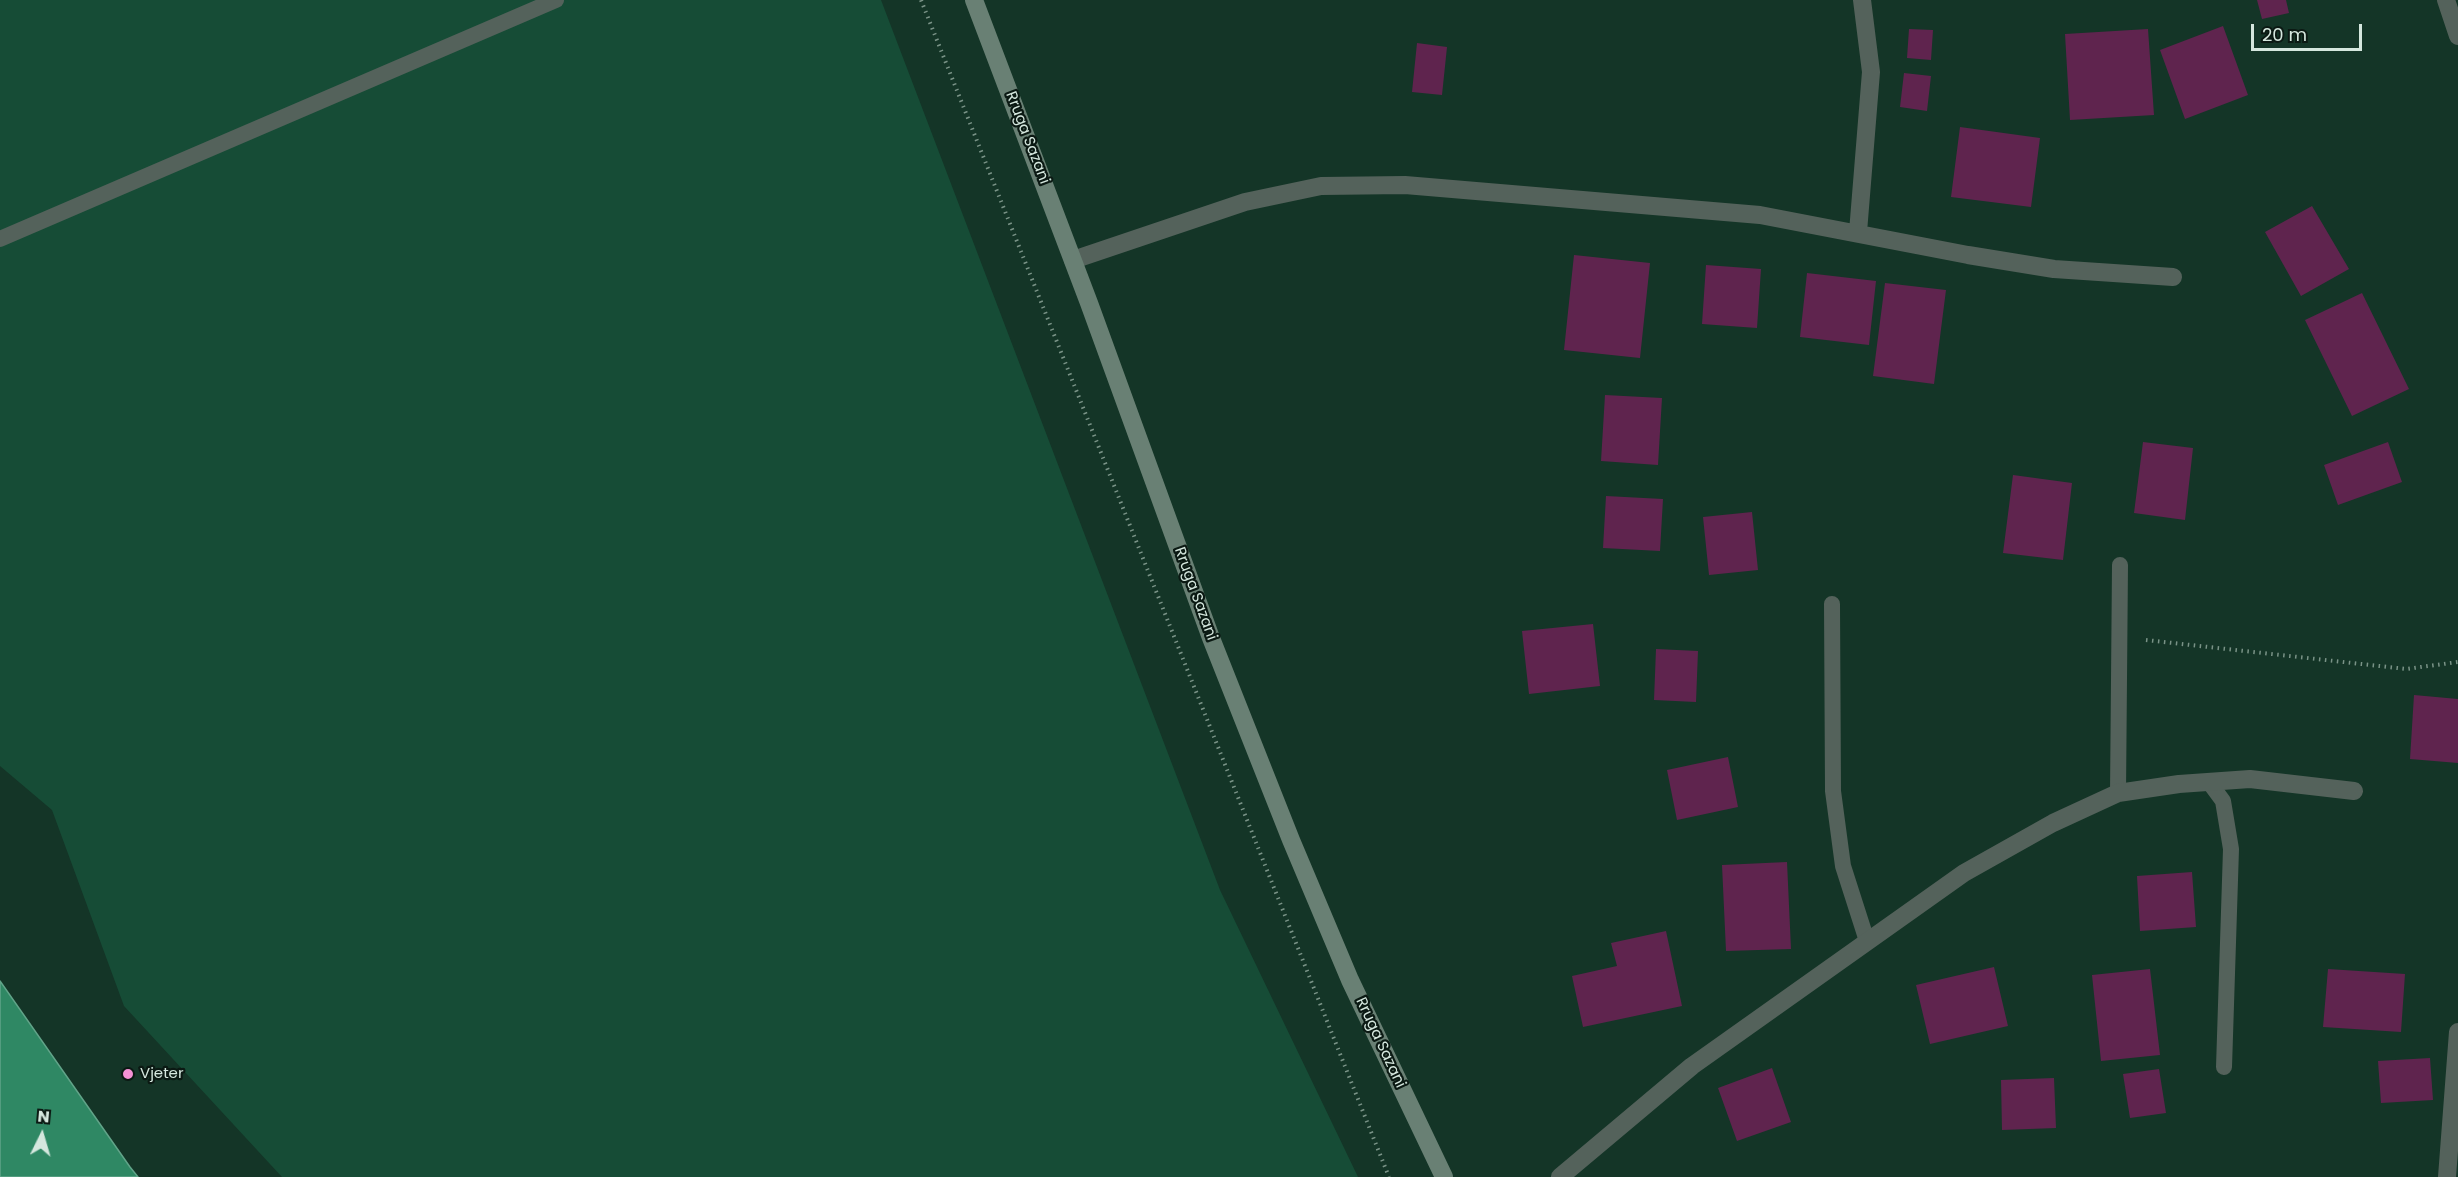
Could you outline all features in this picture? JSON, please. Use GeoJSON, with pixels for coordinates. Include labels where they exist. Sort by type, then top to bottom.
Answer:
{"type":"FeatureCollection","features":[{"type":"Feature","properties":{"kind":"main road","name":"Rruga Sazani"},"geometry":{"type":"LineString","coordinates":[[974,0],[1073,260],[1211,638],[1287,829],[1350,980],[1444,1177]]}},
{"type":"Feature","properties":{"kind":"street"},"geometry":{"type":"LineString","coordinates":[[1858,232],[1871,72],[1862,0]]}},
{"type":"Feature","properties":{"kind":"street"},"geometry":{"type":"LineString","coordinates":[[2446,0],[2458,36]]}},
{"type":"Feature","properties":{"kind":"street"},"geometry":{"type":"LineString","coordinates":[[1073,260],[1245,202],[1321,186],[1405,185],[1760,215],[2054,269],[2173,277]]}},
{"type":"Feature","properties":{"kind":"street"},"geometry":{"type":"LineString","coordinates":[[1560,1177],[1692,1066],[1964,873],[2053,823],[2118,794],[2210,782],[2250,779],[2354,790]]}},
{"type":"Feature","properties":{"kind":"street"},"geometry":{"type":"LineString","coordinates":[[2447,1177],[2458,1032]]}},
{"type":"Feature","properties":{"kind":"lane"},"geometry":{"type":"LineString","coordinates":[[0,239],[556,0]]}},
{"type":"Feature","properties":{"kind":"lane"},"geometry":{"type":"LineString","coordinates":[[2118,794],[2120,565]]}},
{"type":"Feature","properties":{"kind":"lane"},"geometry":{"type":"LineString","coordinates":[[1832,603],[1833,791],[1843,866],[1867,941]]}},
{"type":"Feature","properties":{"kind":"lane"},"geometry":{"type":"LineString","coordinates":[[2210,782],[2223,801],[2231,849],[2224,1067]]}},
{"type":"Feature","properties":{"kind":"path"},"geometry":{"type":"LineString","coordinates":[[921,0],[1389,1177]]}},
{"type":"Feature","properties":{"kind":"path"},"geometry":{"type":"LineString","coordinates":[[2119,639],[2406,669],[2458,662]]}},
{"type":"Feature","properties":{"kind":"shaded area"},"geometry":{"type":"Polygon","coordinates":[[[0,0],[881,0],[1220,890],[1358,1177],[282,1177],[124,1006],[52,810],[0,766],[0,0]]]}},
{"type":"Feature","properties":{"kind":"shaded area"},"geometry":{"type":"Polygon","coordinates":[[[0,981],[130,1167],[138,1177],[0,1177],[0,981]]]}},
{"type":"Feature","properties":{"kind":"building"},"geometry":{"type":"Polygon","coordinates":[[[2257,0],[2286,0],[2289,13],[2262,19],[2257,0]]]}},
{"type":"Feature","properties":{"kind":"building"},"geometry":{"type":"Polygon","coordinates":[[[2223,26],[2248,95],[2185,119],[2160,50],[2223,26]]]}},
{"type":"Feature","properties":{"kind":"building"},"geometry":{"type":"Polygon","coordinates":[[[1909,29],[1933,30],[1931,60],[1907,58],[1909,29]]]}},
{"type":"Feature","properties":{"kind":"building"},"geometry":{"type":"Polygon","coordinates":[[[2148,29],[2154,115],[2070,120],[2065,34],[2148,29]]]}},
{"type":"Feature","properties":{"kind":"building"},"geometry":{"type":"Polygon","coordinates":[[[1417,43],[1447,47],[1442,95],[1412,92],[1417,43]]]}},
{"type":"Feature","properties":{"kind":"building"},"geometry":{"type":"Polygon","coordinates":[[[1904,73],[1931,76],[1927,111],[1900,107],[1904,73]]]}},
{"type":"Feature","properties":{"kind":"building"},"geometry":{"type":"Polygon","coordinates":[[[1960,127],[2040,138],[2031,207],[1951,197],[1960,127]]]}},
{"type":"Feature","properties":{"kind":"building"},"geometry":{"type":"Polygon","coordinates":[[[2312,206],[2349,269],[2301,296],[2265,232],[2312,206]]]}},
{"type":"Feature","properties":{"kind":"building"},"geometry":{"type":"Polygon","coordinates":[[[1574,255],[1650,263],[1640,358],[1564,350],[1574,255]]]}},
{"type":"Feature","properties":{"kind":"building"},"geometry":{"type":"Polygon","coordinates":[[[1706,265],[1761,269],[1757,328],[1702,324],[1706,265]]]}},
{"type":"Feature","properties":{"kind":"building"},"geometry":{"type":"Polygon","coordinates":[[[1807,273],[1876,281],[1869,345],[1800,337],[1807,273]]]}},
{"type":"Feature","properties":{"kind":"building"},"geometry":{"type":"Polygon","coordinates":[[[1885,283],[1946,290],[1934,384],[1873,376],[1885,283]]]}},
{"type":"Feature","properties":{"kind":"building"},"geometry":{"type":"Polygon","coordinates":[[[2362,293],[2409,389],[2352,416],[2305,320],[2362,293]]]}},
{"type":"Feature","properties":{"kind":"building"},"geometry":{"type":"Polygon","coordinates":[[[1605,395],[1662,398],[1658,465],[1601,461],[1605,395]]]}},
{"type":"Feature","properties":{"kind":"building"},"geometry":{"type":"Polygon","coordinates":[[[2143,442],[2193,448],[2185,520],[2134,513],[2143,442]]]}},
{"type":"Feature","properties":{"kind":"building"},"geometry":{"type":"Polygon","coordinates":[[[2388,442],[2402,482],[2338,505],[2324,465],[2388,442]]]}},
{"type":"Feature","properties":{"kind":"building"},"geometry":{"type":"Polygon","coordinates":[[[2013,475],[2072,483],[2063,560],[2003,553],[2013,475]]]}},
{"type":"Feature","properties":{"kind":"building"},"geometry":{"type":"Polygon","coordinates":[[[1606,496],[1663,499],[1660,551],[1603,548],[1606,496]]]}},
{"type":"Feature","properties":{"kind":"building"},"geometry":{"type":"Polygon","coordinates":[[[1752,512],[1758,570],[1709,575],[1703,517],[1752,512]]]}},
{"type":"Feature","properties":{"kind":"building"},"geometry":{"type":"Polygon","coordinates":[[[1593,624],[1600,686],[1529,694],[1522,631],[1593,624]]]}},
{"type":"Feature","properties":{"kind":"building"},"geometry":{"type":"Polygon","coordinates":[[[1656,649],[1698,651],[1696,702],[1654,700],[1656,649]]]}},
{"type":"Feature","properties":{"kind":"building"},"geometry":{"type":"Polygon","coordinates":[[[2414,695],[2458,699],[2458,763],[2410,759],[2414,695]]]}},
{"type":"Feature","properties":{"kind":"building"},"geometry":{"type":"Polygon","coordinates":[[[1728,757],[1738,807],[1677,820],[1667,770],[1728,757]]]}},
{"type":"Feature","properties":{"kind":"building"},"geometry":{"type":"Polygon","coordinates":[[[1787,862],[1791,949],[1726,951],[1722,865],[1787,862]]]}},
{"type":"Feature","properties":{"kind":"building"},"geometry":{"type":"Polygon","coordinates":[[[2192,872],[2196,927],[2140,931],[2137,876],[2192,872]]]}},
{"type":"Feature","properties":{"kind":"building"},"geometry":{"type":"Polygon","coordinates":[[[1666,931],[1682,1006],[1583,1027],[1572,976],[1617,966],[1611,943],[1666,931]]]}},
{"type":"Feature","properties":{"kind":"building"},"geometry":{"type":"Polygon","coordinates":[[[1994,967],[2008,1026],[1930,1044],[1916,985],[1994,967]]]}},
{"type":"Feature","properties":{"kind":"building"},"geometry":{"type":"Polygon","coordinates":[[[2150,969],[2160,1055],[2101,1061],[2092,975],[2150,969]]]}},
{"type":"Feature","properties":{"kind":"building"},"geometry":{"type":"Polygon","coordinates":[[[2328,969],[2405,974],[2401,1032],[2323,1027],[2328,969]]]}},
{"type":"Feature","properties":{"kind":"building"},"geometry":{"type":"Polygon","coordinates":[[[2430,1058],[2433,1100],[2381,1103],[2378,1061],[2430,1058]]]}},
{"type":"Feature","properties":{"kind":"building"},"geometry":{"type":"Polygon","coordinates":[[[1772,1068],[1791,1122],[1737,1141],[1718,1088],[1772,1068]]]}},
{"type":"Feature","properties":{"kind":"building"},"geometry":{"type":"Polygon","coordinates":[[[2159,1069],[2166,1113],[2130,1118],[2123,1074],[2159,1069]]]}},
{"type":"Feature","properties":{"kind":"building"},"geometry":{"type":"Polygon","coordinates":[[[2054,1078],[2056,1128],[2002,1130],[2001,1080],[2054,1078]]]}},
{"type":"Feature","properties":{"kind":"place","name":"Vjeter"},"geometry":{"type":"Point","coordinates":[128,1074]}}]}
